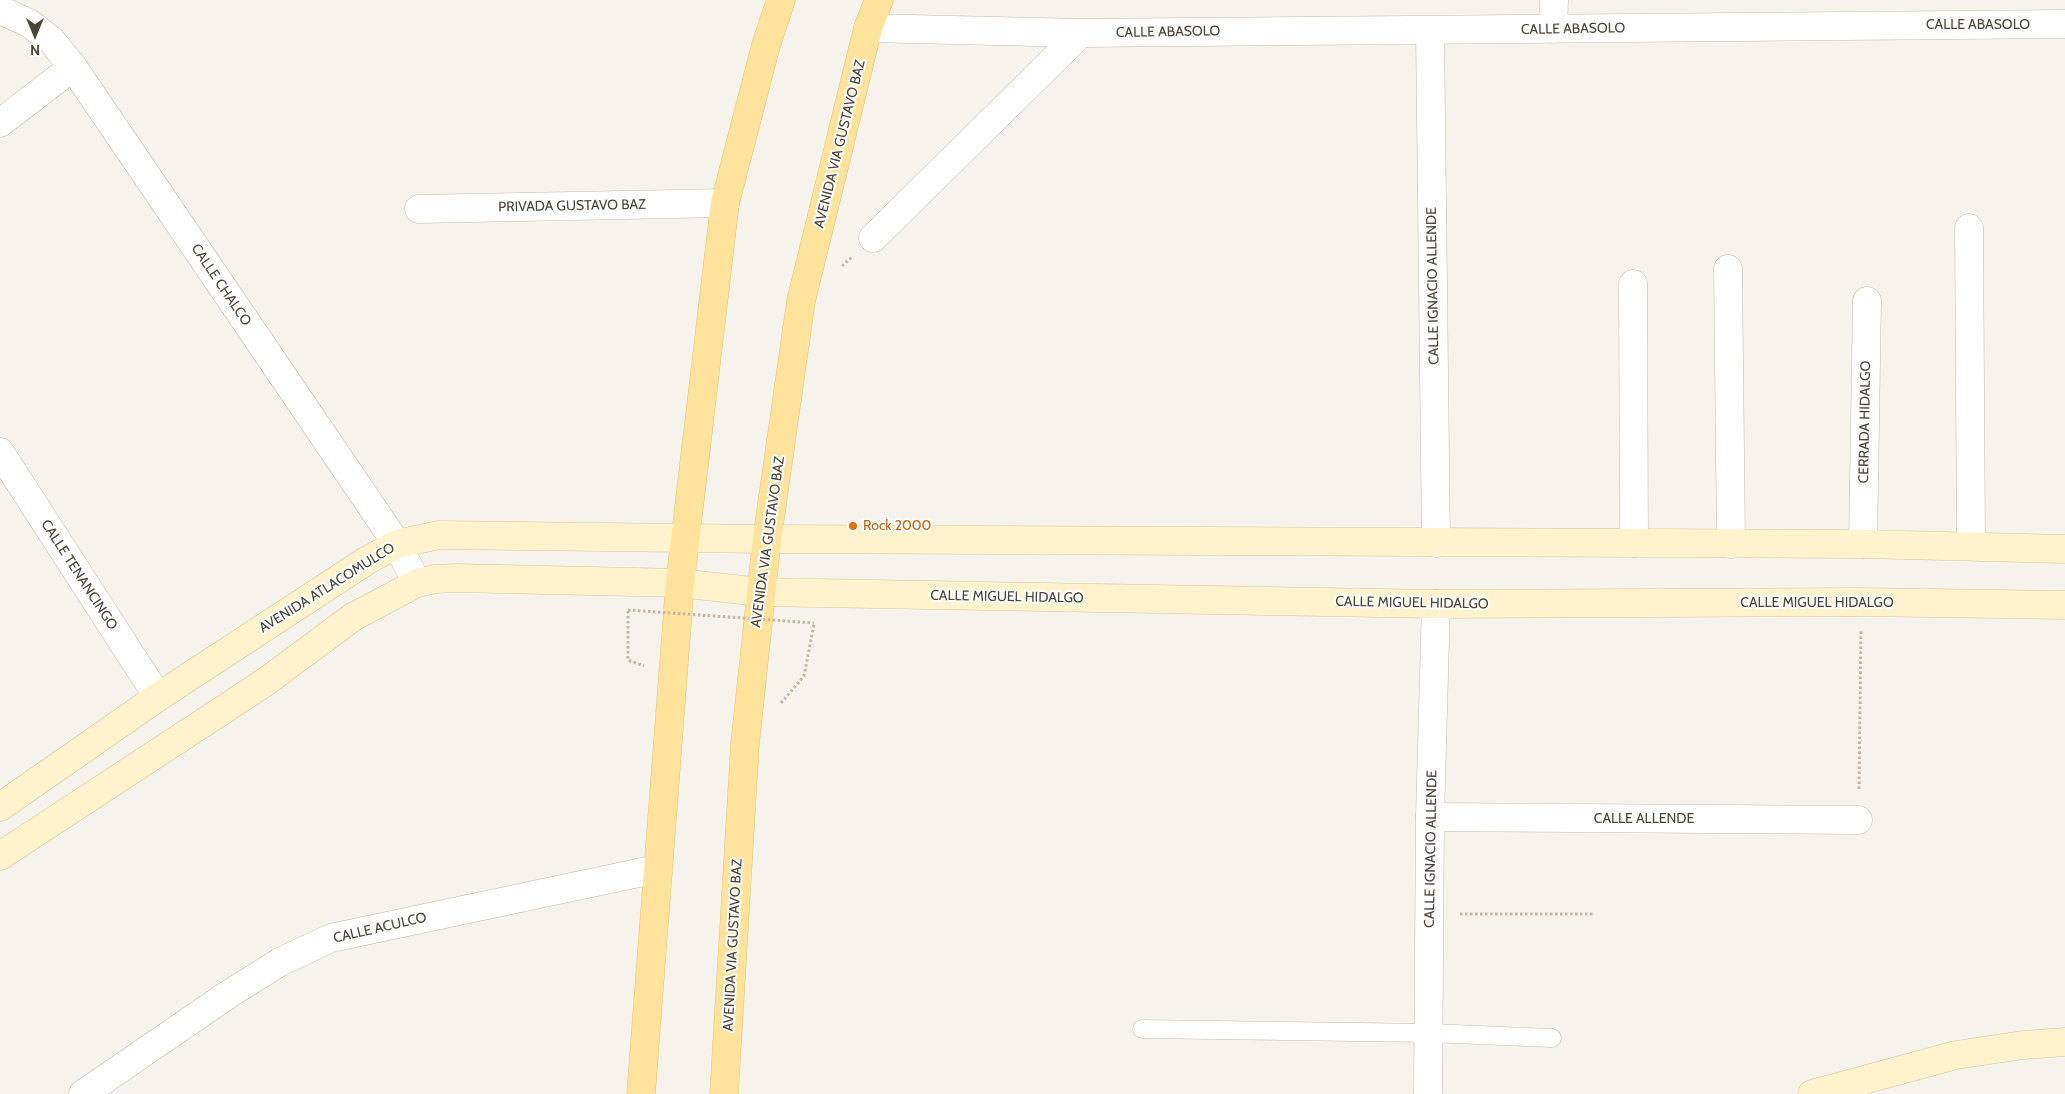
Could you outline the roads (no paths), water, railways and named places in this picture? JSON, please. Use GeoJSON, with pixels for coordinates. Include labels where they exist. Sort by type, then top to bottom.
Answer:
{"type":"FeatureCollection","features":[{"type":"Feature","properties":{"kind":"main road"},"geometry":{"type":"LineString","coordinates":[[641,1094],[680,583],[725,203],[766,45],[781,0]]}},
{"type":"Feature","properties":{"kind":"main road","name":"AVENIDA VIA GUSTAVO BAZ"},"geometry":{"type":"LineString","coordinates":[[724,1094],[745,744],[767,539],[801,301],[868,28],[879,0]]}},
{"type":"Feature","properties":{"kind":"main road","name":"AVENIDA ATLACOMULCO"},"geometry":{"type":"LineString","coordinates":[[0,807],[158,697],[330,584],[397,544],[439,535],[767,539]]}},
{"type":"Feature","properties":{"kind":"main road"},"geometry":{"type":"LineString","coordinates":[[767,539],[1863,544],[2065,549]]}},
{"type":"Feature","properties":{"kind":"main road"},"geometry":{"type":"LineString","coordinates":[[0,856],[264,683],[353,617],[417,583],[456,578],[680,583],[760,592]]}},
{"type":"Feature","properties":{"kind":"main road","name":"CALLE MIGUEL HIDALGO"},"geometry":{"type":"LineString","coordinates":[[760,592],[1436,604],[1861,602],[2065,604]]}},
{"type":"Feature","properties":{"kind":"main road"},"geometry":{"type":"LineString","coordinates":[[1812,1094],[1956,1055],[2023,1045],[2065,1042]]}},
{"type":"Feature","properties":{"kind":"street"},"geometry":{"type":"LineString","coordinates":[[1553,29],[1554,0]]}},
{"type":"Feature","properties":{"kind":"street","name":"CALLE CHALCO"},"geometry":{"type":"LineString","coordinates":[[0,10],[29,23],[52,41],[73,67],[397,544],[417,583]]}},
{"type":"Feature","properties":{"kind":"street","name":"CALLE ABASOLO"},"geometry":{"type":"LineString","coordinates":[[868,28],[1081,33],[2065,24]]}},
{"type":"Feature","properties":{"kind":"street","name":"CALLE IGNACIO ALLENDE"},"geometry":{"type":"LineString","coordinates":[[1430,30],[1436,543]]}},
{"type":"Feature","properties":{"kind":"street"},"geometry":{"type":"LineString","coordinates":[[873,238],[1081,33]]}},
{"type":"Feature","properties":{"kind":"street"},"geometry":{"type":"LineString","coordinates":[[0,123],[73,67]]}},
{"type":"Feature","properties":{"kind":"street","name":"PRIVADA GUSTAVO BAZ"},"geometry":{"type":"LineString","coordinates":[[419,208],[725,203]]}},
{"type":"Feature","properties":{"kind":"street"},"geometry":{"type":"LineString","coordinates":[[1970,228],[1972,546]]}},
{"type":"Feature","properties":{"kind":"street"},"geometry":{"type":"LineString","coordinates":[[1728,269],[1731,544]]}},
{"type":"Feature","properties":{"kind":"street"},"geometry":{"type":"LineString","coordinates":[[1633,284],[1634,543]]}},
{"type":"Feature","properties":{"kind":"street","name":"CERRADA HIDALGO"},"geometry":{"type":"LineString","coordinates":[[1863,544],[1867,301]]}},
{"type":"Feature","properties":{"kind":"street","name":"CALLE TENANCINGO"},"geometry":{"type":"LineString","coordinates":[[0,452],[158,697]]}},
{"type":"Feature","properties":{"kind":"street","name":"CALLE IGNACIO ALLENDE"},"geometry":{"type":"LineString","coordinates":[[1428,1094],[1430,817],[1436,604]]}},
{"type":"Feature","properties":{"kind":"street","name":"CALLE ALLENDE"},"geometry":{"type":"LineString","coordinates":[[1430,817],[1858,820]]}},
{"type":"Feature","properties":{"kind":"street","name":"CALLE ACULCO"},"geometry":{"type":"LineString","coordinates":[[83,1094],[228,994],[280,962],[331,938],[657,869]]}},
{"type":"Feature","properties":{"kind":"lane"},"geometry":{"type":"LineString","coordinates":[[1142,1029],[1429,1033],[1552,1038]]}},
{"type":"Feature","properties":{"kind":"place","name":"Rock 2000"},"geometry":{"type":"Point","coordinates":[853,526]}}]}
